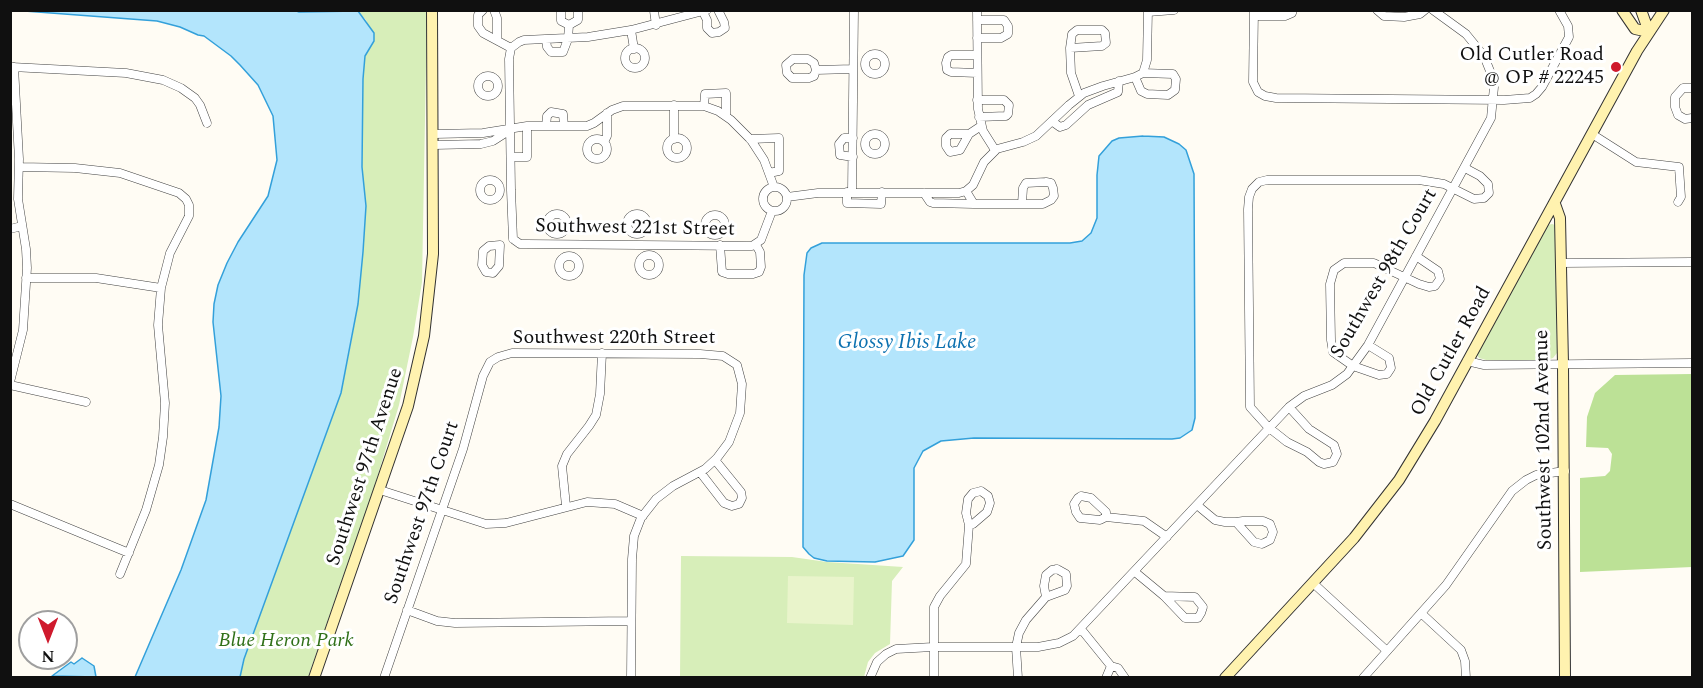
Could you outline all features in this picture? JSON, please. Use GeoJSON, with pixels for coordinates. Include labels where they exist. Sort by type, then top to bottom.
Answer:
{"type":"FeatureCollection","features":[{"type":"Feature","properties":{"kind":"street","name":"Southwest 97th Avenue"},"geometry":{"type":"LineString","coordinates":[[314,678],[413,391],[426,320],[432,263],[434,139],[432,10]]}},
{"type":"Feature","properties":{"kind":"street"},"geometry":{"type":"LineString","coordinates":[[483,10],[478,15],[478,26],[483,33],[511,48]]}},
{"type":"Feature","properties":{"kind":"street"},"geometry":{"type":"LineString","coordinates":[[494,10],[497,18],[497,39]]}},
{"type":"Feature","properties":{"kind":"street"},"geometry":{"type":"LineString","coordinates":[[561,10],[561,21],[569,25]]}},
{"type":"Feature","properties":{"kind":"street"},"geometry":{"type":"LineString","coordinates":[[569,25],[578,20],[578,10]]}},
{"type":"Feature","properties":{"kind":"street"},"geometry":{"type":"LineString","coordinates":[[648,10],[654,11],[656,25]]}},
{"type":"Feature","properties":{"kind":"street"},"geometry":{"type":"LineString","coordinates":[[500,245],[513,239],[509,59],[511,48],[524,40],[568,39],[631,30],[705,11],[707,28],[712,33],[719,32],[724,28],[724,22],[718,10]]}},
{"type":"Feature","properties":{"kind":"street"},"geometry":{"type":"LineString","coordinates":[[854,10],[853,157],[847,203],[881,204],[882,192]]}},
{"type":"Feature","properties":{"kind":"street"},"geometry":{"type":"LineString","coordinates":[[977,10],[977,100],[980,122],[995,150]]}},
{"type":"Feature","properties":{"kind":"street"},"geometry":{"type":"LineString","coordinates":[[787,197],[850,192],[959,193],[973,185],[984,162],[995,150],[1030,140],[1053,122],[1079,96],[1139,75],[1173,74],[1176,79],[1175,90],[1168,95],[1147,94],[1141,91],[1139,75],[1147,60],[1148,11],[1174,10]]}},
{"type":"Feature","properties":{"kind":"street"},"geometry":{"type":"LineString","coordinates":[[1293,10],[1285,16],[1254,13],[1253,82],[1260,94],[1276,98],[1520,99],[1536,94],[1545,83],[1569,37],[1568,26],[1559,10]]}},
{"type":"Feature","properties":{"kind":"street"},"geometry":{"type":"LineString","coordinates":[[1377,10],[1384,16],[1404,17],[1420,14],[1425,10]]}},
{"type":"Feature","properties":{"kind":"street"},"geometry":{"type":"LineString","coordinates":[[1433,10],[1466,34],[1478,47],[1492,76],[1493,99]]}},
{"type":"Feature","properties":{"kind":"street"},"geometry":{"type":"LineString","coordinates":[[1622,10],[1635,29],[1650,32]]}},
{"type":"Feature","properties":{"kind":"street"},"geometry":{"type":"LineString","coordinates":[[1641,10],[1650,32]]}},
{"type":"Feature","properties":{"kind":"street","name":"Old Cutler Road"},"geometry":{"type":"LineString","coordinates":[[1225,678],[1354,538],[1393,489],[1420,447],[1634,57],[1664,10]]}},
{"type":"Feature","properties":{"kind":"street"},"geometry":{"type":"LineString","coordinates":[[977,20],[1004,20],[1008,26],[1008,34],[1001,38],[977,38]]}},
{"type":"Feature","properties":{"kind":"street"},"geometry":{"type":"LineString","coordinates":[[546,39],[548,50],[554,53],[565,50],[569,25]]}},
{"type":"Feature","properties":{"kind":"street"},"geometry":{"type":"LineString","coordinates":[[631,30],[634,49]]}},
{"type":"Feature","properties":{"kind":"street"},"geometry":{"type":"LineString","coordinates":[[1070,48],[1102,46],[1106,43],[1105,33],[1102,30],[1077,30],[1072,34],[1070,48],[1072,77],[1079,96]]}},
{"type":"Feature","properties":{"kind":"street"},"geometry":{"type":"LineString","coordinates":[[977,55],[951,55],[946,63],[951,72],[977,73]]}},
{"type":"Feature","properties":{"kind":"street"},"geometry":{"type":"LineString","coordinates":[[816,70],[865,65]]}},
{"type":"Feature","properties":{"kind":"street"},"geometry":{"type":"LineString","coordinates":[[86,402],[10,383],[23,330],[26,278],[26,249],[17,190],[19,167],[12,67],[126,73],[163,80],[181,88],[195,98],[207,123]]}},
{"type":"Feature","properties":{"kind":"street"},"geometry":{"type":"LineString","coordinates":[[1053,122],[1060,127],[1066,125],[1088,105],[1119,93],[1119,81]]}},
{"type":"Feature","properties":{"kind":"street"},"geometry":{"type":"LineString","coordinates":[[498,87],[510,87]]}},
{"type":"Feature","properties":{"kind":"street"},"geometry":{"type":"LineString","coordinates":[[1692,88],[1683,88],[1675,97],[1675,107],[1678,115],[1692,118]]}},
{"type":"Feature","properties":{"kind":"street"},"geometry":{"type":"LineString","coordinates":[[704,106],[705,94],[726,93],[726,116]]}},
{"type":"Feature","properties":{"kind":"street","name":"Southwest 98th Court"},"geometry":{"type":"LineString","coordinates":[[870,678],[875,664],[896,649],[1052,645],[1067,639],[1081,629],[1289,407],[1304,396],[1337,382],[1353,366],[1368,345],[1454,189],[1489,121],[1493,99]]}},
{"type":"Feature","properties":{"kind":"street"},"geometry":{"type":"LineString","coordinates":[[969,134],[980,122],[1002,118],[1008,114],[1009,105],[1004,100],[977,100]]}},
{"type":"Feature","properties":{"kind":"street"},"geometry":{"type":"LineString","coordinates":[[674,105],[674,139]]}},
{"type":"Feature","properties":{"kind":"street"},"geometry":{"type":"LineString","coordinates":[[434,139],[482,144],[493,141],[510,130],[527,126],[590,125],[607,113],[623,106],[704,106],[726,116],[750,139],[760,153],[774,187]]}},
{"type":"Feature","properties":{"kind":"street"},"geometry":{"type":"LineString","coordinates":[[546,126],[547,116],[551,112],[563,114],[564,126]]}},
{"type":"Feature","properties":{"kind":"street"},"geometry":{"type":"LineString","coordinates":[[604,142],[607,136],[607,113]]}},
{"type":"Feature","properties":{"kind":"street"},"geometry":{"type":"LineString","coordinates":[[511,157],[527,157],[527,126]]}},
{"type":"Feature","properties":{"kind":"street"},"geometry":{"type":"LineString","coordinates":[[1592,134],[1636,162],[1679,167],[1681,197],[1678,202]]}},
{"type":"Feature","properties":{"kind":"street"},"geometry":{"type":"LineString","coordinates":[[750,139],[778,138],[779,171],[769,173]]}},
{"type":"Feature","properties":{"kind":"street"},"geometry":{"type":"LineString","coordinates":[[853,157],[840,155],[839,144],[844,138],[865,145]]}},
{"type":"Feature","properties":{"kind":"street"},"geometry":{"type":"LineString","coordinates":[[19,167],[114,171],[174,191],[186,199],[189,207],[189,216],[170,253],[161,288],[158,324],[165,388],[163,437],[153,490],[120,574]]}},
{"type":"Feature","properties":{"kind":"street"},"geometry":{"type":"LineString","coordinates":[[1289,407],[1309,429],[1334,445],[1337,454],[1333,462],[1324,464],[1319,462],[1268,428],[1252,411],[1249,398],[1249,197],[1254,186],[1262,181],[1274,180],[1419,180],[1443,184],[1474,199],[1481,199],[1488,195],[1489,187],[1485,180],[1465,168]]}},
{"type":"Feature","properties":{"kind":"street"},"geometry":{"type":"LineString","coordinates":[[924,193],[933,203],[974,204],[1022,204],[1043,204],[1054,196],[1053,185],[1046,182],[1026,183],[1023,188],[1022,204]]}},
{"type":"Feature","properties":{"kind":"street"},"geometry":{"type":"LineString","coordinates":[[774,187],[781,188],[787,197],[784,207],[779,211],[772,211],[766,207],[763,196],[767,189],[774,187]]}},
{"type":"Feature","properties":{"kind":"street"},"geometry":{"type":"LineString","coordinates":[[499,191],[511,190]]}},
{"type":"Feature","properties":{"kind":"street"},"geometry":{"type":"LineString","coordinates":[[966,191],[974,204]]}},
{"type":"Feature","properties":{"kind":"street","name":"Southwest 102nd Avenue"},"geometry":{"type":"LineString","coordinates":[[1555,204],[1560,218],[1561,263],[1565,471],[1565,678]]}},
{"type":"Feature","properties":{"kind":"street","name":"Southwest 221st Street"},"geometry":{"type":"LineString","coordinates":[[513,239],[523,244],[752,246],[761,240],[772,211]]}},
{"type":"Feature","properties":{"kind":"street"},"geometry":{"type":"LineString","coordinates":[[10,229],[22,226]]}},
{"type":"Feature","properties":{"kind":"street"},"geometry":{"type":"LineString","coordinates":[[556,233],[556,244]]}},
{"type":"Feature","properties":{"kind":"street"},"geometry":{"type":"LineString","coordinates":[[636,233],[636,245]]}},
{"type":"Feature","properties":{"kind":"street"},"geometry":{"type":"LineString","coordinates":[[714,234],[722,272],[728,274],[759,272],[760,252],[756,245]]}},
{"type":"Feature","properties":{"kind":"street"},"geometry":{"type":"LineString","coordinates":[[570,244],[570,256]]}},
{"type":"Feature","properties":{"kind":"street"},"geometry":{"type":"LineString","coordinates":[[650,245],[650,256]]}},
{"type":"Feature","properties":{"kind":"street"},"geometry":{"type":"LineString","coordinates":[[1368,345],[1389,358],[1390,371],[1384,376],[1353,366],[1338,357],[1331,347],[1330,284],[1334,270],[1344,262],[1367,262],[1380,264],[1429,288],[1437,285],[1440,277],[1438,271],[1416,256]]}},
{"type":"Feature","properties":{"kind":"street"},"geometry":{"type":"LineString","coordinates":[[1561,263],[1692,262]]}},
{"type":"Feature","properties":{"kind":"street"},"geometry":{"type":"LineString","coordinates":[[26,278],[96,278],[161,288]]}},
{"type":"Feature","properties":{"kind":"street","name":"Southwest 220th Street"},"geometry":{"type":"LineString","coordinates":[[493,360],[512,353],[718,355],[735,363],[742,380],[740,413],[729,442],[716,460]]}},
{"type":"Feature","properties":{"kind":"street"},"geometry":{"type":"LineString","coordinates":[[566,506],[561,473],[562,463],[596,415],[600,399],[602,353]]}},
{"type":"Feature","properties":{"kind":"street","name":"Southwest 97th Court"},"geometry":{"type":"LineString","coordinates":[[384,678],[466,441],[484,371],[493,360]]}},
{"type":"Feature","properties":{"kind":"street"},"geometry":{"type":"LineString","coordinates":[[1467,361],[1484,364],[1692,363]]}},
{"type":"Feature","properties":{"kind":"street"},"geometry":{"type":"LineString","coordinates":[[631,678],[633,543],[643,516],[650,505],[666,490],[700,472],[716,460],[741,492],[742,498],[739,504],[732,506],[724,503],[700,472]]}},
{"type":"Feature","properties":{"kind":"street"},"geometry":{"type":"LineString","coordinates":[[1363,678],[1446,585],[1512,491],[1531,477],[1547,472],[1565,471]]}},
{"type":"Feature","properties":{"kind":"street"},"geometry":{"type":"LineString","coordinates":[[380,490],[490,525],[587,502],[604,502],[621,506],[643,516]]}},
{"type":"Feature","properties":{"kind":"street"},"geometry":{"type":"LineString","coordinates":[[10,504],[129,553]]}},
{"type":"Feature","properties":{"kind":"street"},"geometry":{"type":"LineString","coordinates":[[1197,505],[1215,520],[1267,522],[1272,528],[1272,536],[1266,543],[1254,542],[1236,522]]}},
{"type":"Feature","properties":{"kind":"street"},"geometry":{"type":"LineString","coordinates":[[1106,517],[1144,521],[1167,537]]}},
{"type":"Feature","properties":{"kind":"street"},"geometry":{"type":"LineString","coordinates":[[934,678],[935,603],[966,564],[969,525]]}},
{"type":"Feature","properties":{"kind":"street"},"geometry":{"type":"LineString","coordinates":[[1135,572],[1164,596],[1185,618],[1198,618],[1202,613],[1203,607],[1196,597],[1164,596]]}},
{"type":"Feature","properties":{"kind":"street"},"geometry":{"type":"LineString","coordinates":[[1313,584],[1387,651]]}},
{"type":"Feature","properties":{"kind":"street"},"geometry":{"type":"LineString","coordinates":[[1018,678],[1016,647],[1021,628],[1046,597]]}},
{"type":"Feature","properties":{"kind":"street"},"geometry":{"type":"LineString","coordinates":[[407,610],[436,621],[455,623],[631,621]]}},
{"type":"Feature","properties":{"kind":"street"},"geometry":{"type":"LineString","coordinates":[[1421,613],[1461,650],[1465,661],[1466,678]]}},
{"type":"Feature","properties":{"kind":"street"},"geometry":{"type":"LineString","coordinates":[[1081,629],[1111,666],[1118,668],[1125,678]]}},
{"type":"Feature","properties":{"kind":"street"},"geometry":{"type":"LineString","coordinates":[[1107,678],[1111,666]]}},
{"type":"Feature","properties":{"kind":"green space","name":"Blue Heron Park"},"geometry":{"type":"Polygon","coordinates":[[[358,11],[427,11],[422,282],[413,337],[399,405],[374,488],[308,677],[240,678],[244,659],[341,393],[358,304],[366,206],[362,167],[363,79],[365,55],[374,41],[366,20],[358,11]]]}},
{"type":"Feature","properties":{"kind":"green space"},"geometry":{"type":"Polygon","coordinates":[[[1548,225],[1555,225],[1557,353],[1553,358],[1547,360],[1479,358],[1477,355],[1548,225]]]}},
{"type":"Feature","properties":{"kind":"green space"},"geometry":{"type":"Polygon","coordinates":[[[1692,374],[1692,567],[1580,572],[1580,478],[1605,476],[1610,471],[1612,454],[1608,448],[1586,447],[1587,417],[1595,393],[1615,375],[1692,374]]]}},
{"type":"Feature","properties":{"kind":"green space"},"geometry":{"type":"Polygon","coordinates":[[[681,556],[792,557],[827,562],[903,567],[892,581],[890,644],[875,653],[868,662],[864,677],[680,678],[681,556]]]}},
{"type":"Feature","properties":{"kind":"green space"},"geometry":{"type":"Polygon","coordinates":[[[788,576],[854,577],[853,625],[787,623],[788,576]]]}},
{"type":"Feature","properties":{"kind":"water"},"geometry":{"type":"Polygon","coordinates":[[[11,10],[358,11],[374,33],[374,41],[365,56],[363,79],[362,167],[366,206],[363,252],[358,304],[341,393],[244,659],[240,677],[135,677],[181,570],[206,500],[219,427],[221,396],[213,322],[214,304],[218,285],[227,263],[268,196],[277,160],[273,116],[258,85],[231,56],[204,36],[157,21],[11,10]]]}},
{"type":"Feature","properties":{"kind":"water","name":"Glossy Ibis Lake"},"geometry":{"type":"Polygon","coordinates":[[[1164,137],[1179,144],[1186,150],[1194,174],[1195,418],[1192,430],[1180,438],[1172,439],[974,438],[941,441],[923,451],[914,468],[914,540],[903,556],[875,562],[827,561],[814,558],[803,547],[804,275],[807,253],[811,248],[822,243],[1070,243],[1082,241],[1091,233],[1097,218],[1099,156],[1112,141],[1119,138],[1164,137]]]}},
{"type":"Feature","properties":{"kind":"water"},"geometry":{"type":"Polygon","coordinates":[[[82,658],[94,666],[96,677],[52,676],[60,670],[78,670],[78,661],[82,658]]]}},
{"type":"Feature","properties":{"kind":"place","name":"Old Cutler Road @ OP # 22245"},"geometry":{"type":"Point","coordinates":[1616,67]}}]}
